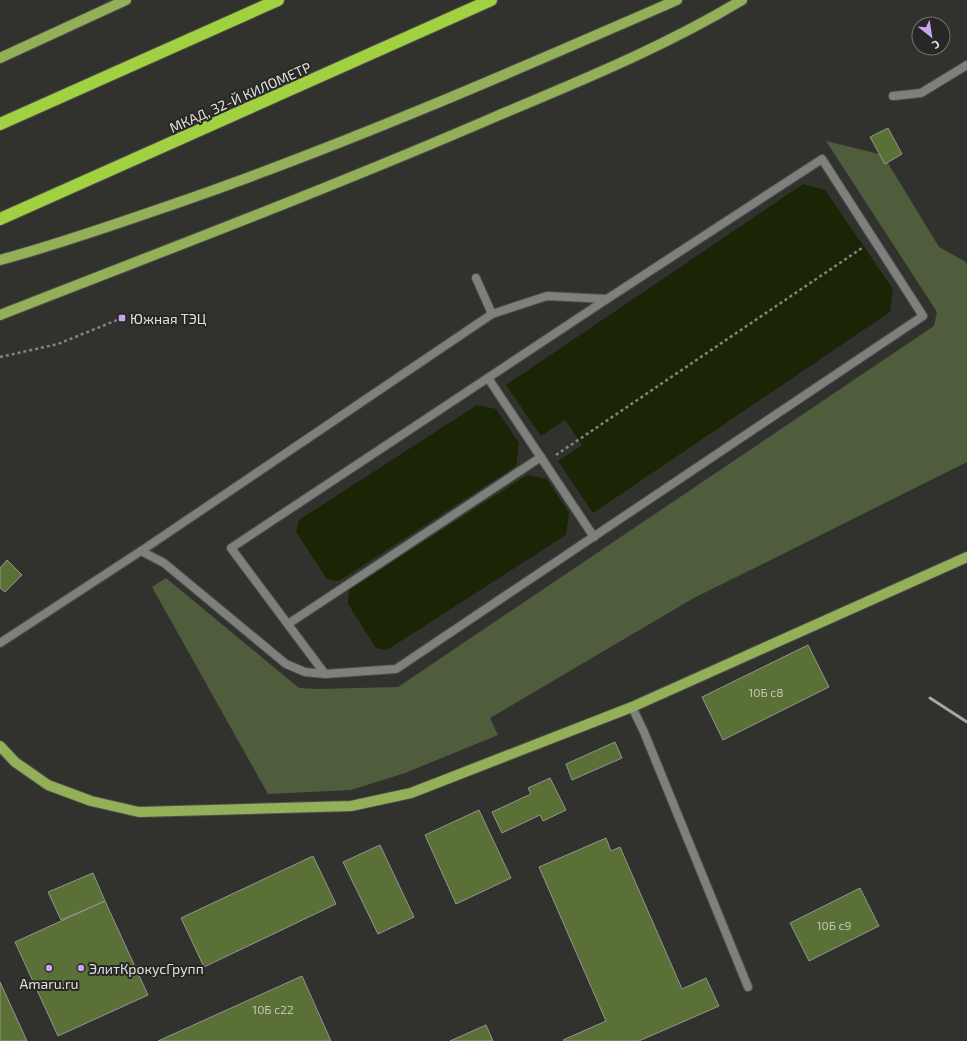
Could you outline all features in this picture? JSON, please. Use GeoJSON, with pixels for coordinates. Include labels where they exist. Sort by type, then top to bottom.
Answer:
{"type":"FeatureCollection","features":[{"type":"Feature","properties":{"kind":"highway"},"geometry":{"type":"LineString","coordinates":[[0,124],[278,0]]}},
{"type":"Feature","properties":{"kind":"highway","name":"МКАД, 32-Й КИЛОМЕТР"},"geometry":{"type":"LineString","coordinates":[[0,220],[491,0]]}},
{"type":"Feature","properties":{"kind":"main road"},"geometry":{"type":"LineString","coordinates":[[0,58],[126,0]]}},
{"type":"Feature","properties":{"kind":"main road"},"geometry":{"type":"LineString","coordinates":[[0,260],[122,222],[245,179],[485,84],[677,0]]}},
{"type":"Feature","properties":{"kind":"main road"},"geometry":{"type":"LineString","coordinates":[[0,315],[270,211],[454,135],[617,65],[717,15],[742,0]]}},
{"type":"Feature","properties":{"kind":"main road"},"geometry":{"type":"LineString","coordinates":[[0,746],[15,762],[48,785],[91,801],[139,812],[351,806],[411,793],[632,707],[967,557]]}},
{"type":"Feature","properties":{"kind":"lane"},"geometry":{"type":"LineString","coordinates":[[893,96],[920,93],[967,65]]}},
{"type":"Feature","properties":{"kind":"lane"},"geometry":{"type":"LineString","coordinates":[[142,551],[164,563],[286,664],[305,672],[325,674],[396,669],[923,316],[822,159],[607,299],[231,548],[325,674]]}},
{"type":"Feature","properties":{"kind":"lane"},"geometry":{"type":"LineString","coordinates":[[476,278],[492,314]]}},
{"type":"Feature","properties":{"kind":"lane"},"geometry":{"type":"LineString","coordinates":[[0,643],[142,551],[492,314],[547,296],[607,299]]}},
{"type":"Feature","properties":{"kind":"lane"},"geometry":{"type":"LineString","coordinates":[[488,378],[594,537]]}},
{"type":"Feature","properties":{"kind":"lane"},"geometry":{"type":"LineString","coordinates":[[288,624],[543,460]]}},
{"type":"Feature","properties":{"kind":"lane"},"geometry":{"type":"LineString","coordinates":[[632,707],[644,732],[748,987]]}},
{"type":"Feature","properties":{"kind":"path"},"geometry":{"type":"LineString","coordinates":[[543,460],[874,240]]}},
{"type":"Feature","properties":{"kind":"path"},"geometry":{"type":"LineString","coordinates":[[0,358],[58,344],[122,318]]}},
{"type":"Feature","properties":{"kind":"shaded area"},"geometry":{"type":"Polygon","coordinates":[[[826,141],[883,155],[939,247],[966,262],[967,462],[692,599],[490,718],[498,735],[405,773],[351,790],[268,794],[152,587],[166,578],[299,688],[398,687],[934,326],[937,312],[826,141]]]}},
{"type":"Feature","properties":{"kind":"shaded area"},"geometry":{"type":"Polygon","coordinates":[[[803,184],[825,190],[893,289],[890,312],[593,513],[558,461],[582,445],[565,420],[541,436],[506,385],[803,184]]]}},
{"type":"Feature","properties":{"kind":"shaded area"},"geometry":{"type":"Polygon","coordinates":[[[477,405],[496,409],[519,443],[516,466],[339,581],[327,579],[296,532],[299,520],[477,405]]]}},
{"type":"Feature","properties":{"kind":"shaded area"},"geometry":{"type":"Polygon","coordinates":[[[527,475],[547,479],[569,513],[566,535],[387,650],[376,648],[348,604],[349,590],[527,475]]]}},
{"type":"Feature","properties":{"kind":"building"},"geometry":{"type":"Polygon","coordinates":[[[888,128],[902,154],[885,164],[870,137],[888,128]]]}},
{"type":"Feature","properties":{"kind":"building"},"geometry":{"type":"Polygon","coordinates":[[[7,560],[22,575],[5,592],[0,588],[0,568],[7,560]]]}},
{"type":"Feature","properties":{"kind":"building"},"geometry":{"type":"Polygon","coordinates":[[[808,645],[829,687],[723,740],[702,697],[808,645]]]}},
{"type":"Feature","properties":{"kind":"building"},"geometry":{"type":"Polygon","coordinates":[[[615,742],[622,758],[572,780],[566,764],[615,742]]]}},
{"type":"Feature","properties":{"kind":"building"},"geometry":{"type":"Polygon","coordinates":[[[550,778],[566,810],[543,821],[540,815],[502,833],[492,812],[531,794],[528,788],[550,778]]]}},
{"type":"Feature","properties":{"kind":"building"},"geometry":{"type":"Polygon","coordinates":[[[479,810],[511,878],[456,904],[425,835],[479,810]]]}},
{"type":"Feature","properties":{"kind":"building"},"geometry":{"type":"Polygon","coordinates":[[[606,838],[611,851],[620,847],[682,989],[706,978],[719,1006],[639,1041],[564,1041],[563,1040],[606,1021],[539,867],[606,838]]]}},
{"type":"Feature","properties":{"kind":"building"},"geometry":{"type":"Polygon","coordinates":[[[380,845],[414,917],[378,934],[343,862],[380,845]]]}},
{"type":"Feature","properties":{"kind":"building"},"geometry":{"type":"Polygon","coordinates":[[[313,856],[336,904],[204,967],[181,918],[313,856]]]}},
{"type":"Feature","properties":{"kind":"building"},"geometry":{"type":"Polygon","coordinates":[[[93,873],[105,901],[61,920],[48,892],[93,873]]]}},
{"type":"Feature","properties":{"kind":"building"},"geometry":{"type":"Polygon","coordinates":[[[860,888],[879,926],[809,961],[790,923],[860,888]]]}},
{"type":"Feature","properties":{"kind":"building","name":"ЭлитКрокусГрупп"},"geometry":{"type":"Polygon","coordinates":[[[105,901],[148,995],[58,1036],[15,942],[105,901]]]}},
{"type":"Feature","properties":{"kind":"building"},"geometry":{"type":"Polygon","coordinates":[[[302,976],[331,1041],[158,1041],[302,976]]]}},
{"type":"Feature","properties":{"kind":"building"},"geometry":{"type":"Polygon","coordinates":[[[0,982],[27,1041],[0,1041],[0,982]]]}},
{"type":"Feature","properties":{"kind":"building"},"geometry":{"type":"Polygon","coordinates":[[[486,1025],[493,1041],[450,1041],[486,1025]]]}},
{"type":"Feature","properties":{"kind":"railway"},"geometry":{"type":"LineString","coordinates":[[930,698],[967,722]]}},
{"type":"Feature","properties":{"kind":"place","name":"Южная ТЭЦ"},"geometry":{"type":"Point","coordinates":[122,318]}},
{"type":"Feature","properties":{"kind":"place","name":"Amaru.ru"},"geometry":{"type":"Point","coordinates":[49,968]}},
{"type":"Feature","properties":{"kind":"place","name":"ЭлитКрокусГрупп"},"geometry":{"type":"Point","coordinates":[81,968]}}]}
